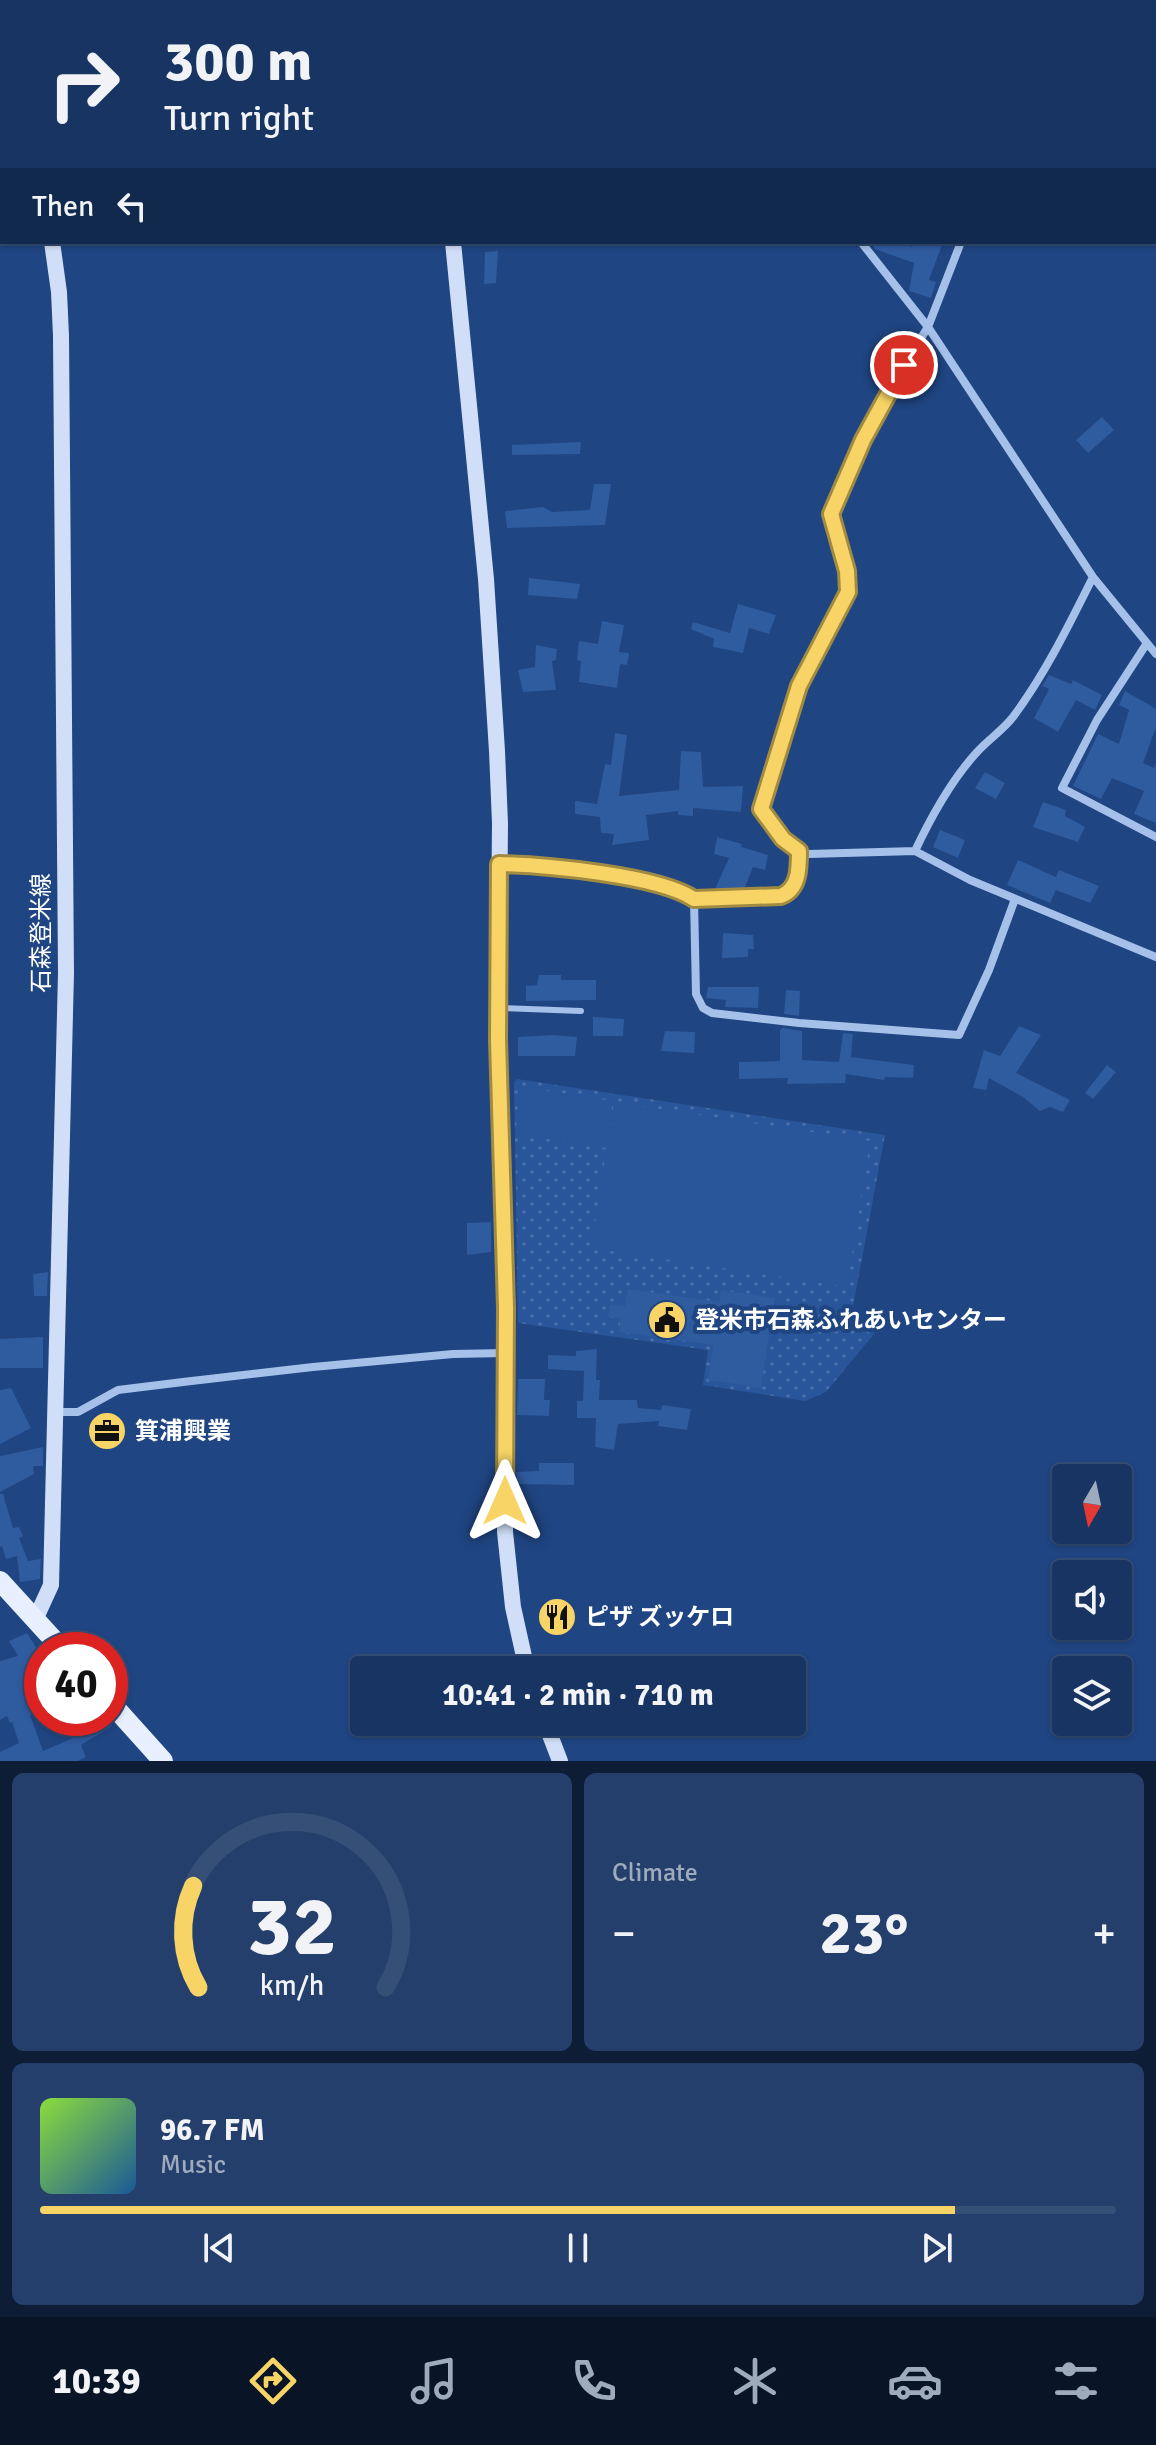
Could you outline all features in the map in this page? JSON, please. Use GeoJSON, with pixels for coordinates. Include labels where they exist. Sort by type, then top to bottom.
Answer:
{"type":"FeatureCollection","features":[{"type":"Feature","properties":{"kind":"main road"},"geometry":{"type":"LineString","coordinates":[[0,1581],[46,1632]]}},
{"type":"Feature","properties":{"kind":"main road"},"geometry":{"type":"LineString","coordinates":[[128,1722],[163,1761]]}},
{"type":"Feature","properties":{"kind":"street","name":"石森登米線"},"geometry":{"type":"LineString","coordinates":[[35,1620],[51,1585],[66,973],[61,336],[52,244]]}},
{"type":"Feature","properties":{"kind":"street"},"geometry":{"type":"LineString","coordinates":[[453,244],[486,579],[497,751],[498,1008],[506,1308],[506,1557],[524,1656]]}},
{"type":"Feature","properties":{"kind":"street"},"geometry":{"type":"LineString","coordinates":[[863,244],[928,327],[1093,577],[1156,654]]}},
{"type":"Feature","properties":{"kind":"street"},"geometry":{"type":"LineString","coordinates":[[960,244],[928,327],[892,384],[863,440],[831,514],[847,571],[848,592],[806,670],[761,809],[783,839],[799,851],[809,854],[915,851],[970,880],[1156,957]]}},
{"type":"Feature","properties":{"kind":"street"},"geometry":{"type":"LineString","coordinates":[[915,851],[929,821],[958,777],[976,753],[1011,719],[1039,678],[1093,577]]}},
{"type":"Feature","properties":{"kind":"street"},"geometry":{"type":"LineString","coordinates":[[1147,643],[1097,720],[1062,788],[1156,837]]}},
{"type":"Feature","properties":{"kind":"street"},"geometry":{"type":"LineString","coordinates":[[499,864],[631,878],[682,891],[694,899],[781,896],[790,892],[795,885],[799,851]]}},
{"type":"Feature","properties":{"kind":"street"},"geometry":{"type":"LineString","coordinates":[[694,899],[696,994],[703,1008],[712,1013],[959,1035],[989,970],[1015,899]]}},
{"type":"Feature","properties":{"kind":"street"},"geometry":{"type":"LineString","coordinates":[[54,1412],[78,1412],[118,1390],[170,1383],[453,1354],[505,1353]]}},
{"type":"Feature","properties":{"kind":"street"},"geometry":{"type":"LineString","coordinates":[[550,1736],[560,1761]]}},
{"type":"Feature","properties":{"kind":"lane"},"geometry":{"type":"LineString","coordinates":[[498,1008],[581,1011]]}},
{"type":"Feature","properties":{"kind":"shaded area"},"geometry":{"type":"Polygon","coordinates":[[[517,1079],[885,1135],[852,1312],[878,1329],[826,1392],[805,1401],[703,1385],[708,1350],[518,1323],[514,1082],[517,1079]]]}},
{"type":"Feature","properties":{"kind":"shaded area"},"geometry":{"type":"Polygon","coordinates":[[[522,1087],[613,1101],[605,1148],[515,1134],[522,1087]]]}},
{"type":"Feature","properties":{"kind":"shaded area"},"geometry":{"type":"Polygon","coordinates":[[[614,1102],[870,1141],[847,1287],[591,1248],[614,1102]]]}},
{"type":"Feature","properties":{"kind":"building"},"geometry":{"type":"Polygon","coordinates":[[[871,244],[912,247],[913,244],[942,245],[929,280],[936,282],[931,298],[909,291],[914,263],[875,249],[871,244]]]}},
{"type":"Feature","properties":{"kind":"building"},"geometry":{"type":"Polygon","coordinates":[[[498,251],[496,283],[484,284],[485,252],[498,251]]]}},
{"type":"Feature","properties":{"kind":"building"},"geometry":{"type":"Polygon","coordinates":[[[1102,417],[1114,430],[1088,453],[1076,440],[1102,417]]]}},
{"type":"Feature","properties":{"kind":"building"},"geometry":{"type":"Polygon","coordinates":[[[581,442],[580,454],[512,455],[512,445],[581,442]]]}},
{"type":"Feature","properties":{"kind":"building"},"geometry":{"type":"Polygon","coordinates":[[[594,484],[611,484],[605,525],[507,528],[505,511],[543,507],[552,512],[590,510],[594,484]]]}},
{"type":"Feature","properties":{"kind":"building"},"geometry":{"type":"Polygon","coordinates":[[[529,578],[580,584],[577,599],[528,595],[529,578]]]}},
{"type":"Feature","properties":{"kind":"building"},"geometry":{"type":"Polygon","coordinates":[[[738,604],[776,615],[769,634],[749,628],[743,653],[713,647],[714,639],[691,629],[693,622],[730,633],[738,604]]]}},
{"type":"Feature","properties":{"kind":"building"},"geometry":{"type":"Polygon","coordinates":[[[602,621],[624,625],[619,652],[629,653],[627,665],[620,664],[617,688],[579,682],[579,641],[598,644],[602,621]]]}},
{"type":"Feature","properties":{"kind":"building"},"geometry":{"type":"Polygon","coordinates":[[[536,645],[557,649],[556,660],[552,661],[556,690],[523,692],[518,670],[535,667],[536,645]]]}},
{"type":"Feature","properties":{"kind":"building"},"geometry":{"type":"Polygon","coordinates":[[[1049,675],[1071,684],[1073,680],[1102,695],[1095,710],[1076,700],[1058,732],[1034,718],[1049,689],[1042,686],[1049,675]]]}},
{"type":"Feature","properties":{"kind":"building"},"geometry":{"type":"Polygon","coordinates":[[[1125,691],[1156,709],[1156,727],[1143,763],[1154,768],[1156,764],[1156,823],[1134,814],[1144,791],[1112,778],[1101,799],[1073,786],[1098,734],[1119,744],[1129,710],[1119,705],[1125,691]]]}},
{"type":"Feature","properties":{"kind":"building"},"geometry":{"type":"Polygon","coordinates":[[[615,733],[627,735],[619,796],[679,790],[681,751],[701,752],[703,787],[743,786],[741,812],[693,808],[693,816],[678,815],[678,811],[646,815],[649,840],[612,845],[614,834],[601,833],[600,817],[575,814],[575,801],[597,804],[605,764],[611,765],[615,733]]]}},
{"type":"Feature","properties":{"kind":"building"},"geometry":{"type":"Polygon","coordinates":[[[985,772],[1005,783],[996,799],[975,788],[985,772]]]}},
{"type":"Feature","properties":{"kind":"building"},"geometry":{"type":"Polygon","coordinates":[[[1043,802],[1066,810],[1065,816],[1085,827],[1078,842],[1033,827],[1043,802]]]}},
{"type":"Feature","properties":{"kind":"building"},"geometry":{"type":"Polygon","coordinates":[[[940,830],[965,840],[958,858],[933,847],[940,830]]]}},
{"type":"Feature","properties":{"kind":"building"},"geometry":{"type":"Polygon","coordinates":[[[717,837],[768,855],[765,870],[753,867],[744,890],[715,889],[729,858],[714,854],[717,837]]]}},
{"type":"Feature","properties":{"kind":"building"},"geometry":{"type":"Polygon","coordinates":[[[1018,860],[1056,877],[1059,870],[1099,886],[1090,903],[1056,890],[1050,903],[1007,885],[1018,860]]]}},
{"type":"Feature","properties":{"kind":"building"},"geometry":{"type":"Polygon","coordinates":[[[723,933],[753,935],[754,949],[748,949],[748,957],[722,958],[723,933]]]}},
{"type":"Feature","properties":{"kind":"building"},"geometry":{"type":"Polygon","coordinates":[[[539,975],[561,975],[561,980],[596,980],[596,1000],[526,1001],[526,986],[537,985],[539,975]]]}},
{"type":"Feature","properties":{"kind":"building"},"geometry":{"type":"Polygon","coordinates":[[[708,987],[759,987],[758,1008],[725,1007],[726,1000],[706,998],[708,987]]]}},
{"type":"Feature","properties":{"kind":"building"},"geometry":{"type":"Polygon","coordinates":[[[786,990],[800,991],[799,1016],[784,1014],[786,990]]]}},
{"type":"Feature","properties":{"kind":"building"},"geometry":{"type":"Polygon","coordinates":[[[593,1017],[624,1019],[623,1036],[593,1036],[593,1017]]]}},
{"type":"Feature","properties":{"kind":"building"},"geometry":{"type":"Polygon","coordinates":[[[1019,1026],[1041,1035],[1016,1073],[1070,1100],[1063,1112],[1050,1107],[1040,1111],[1023,1097],[989,1078],[986,1090],[973,1088],[984,1050],[1000,1056],[1019,1026]]]}},
{"type":"Feature","properties":{"kind":"building"},"geometry":{"type":"Polygon","coordinates":[[[780,1030],[802,1031],[802,1060],[839,1062],[843,1033],[853,1034],[851,1057],[914,1065],[913,1078],[885,1077],[884,1080],[846,1074],[845,1083],[787,1084],[788,1078],[739,1079],[739,1062],[780,1061],[780,1030]]]}},
{"type":"Feature","properties":{"kind":"building"},"geometry":{"type":"Polygon","coordinates":[[[665,1031],[695,1032],[694,1053],[661,1051],[665,1031]]]}},
{"type":"Feature","properties":{"kind":"building"},"geometry":{"type":"Polygon","coordinates":[[[518,1037],[577,1037],[575,1056],[518,1056],[518,1037]]]}},
{"type":"Feature","properties":{"kind":"building"},"geometry":{"type":"Polygon","coordinates":[[[1107,1065],[1116,1072],[1093,1099],[1085,1093],[1107,1065]]]}},
{"type":"Feature","properties":{"kind":"building"},"geometry":{"type":"Polygon","coordinates":[[[491,1222],[491,1252],[467,1255],[467,1223],[491,1222]]]}},
{"type":"Feature","properties":{"kind":"building"},"geometry":{"type":"Polygon","coordinates":[[[48,1272],[47,1296],[34,1296],[33,1274],[48,1272]]]}},
{"type":"Feature","properties":{"kind":"building"},"geometry":{"type":"Polygon","coordinates":[[[628,1289],[719,1302],[721,1290],[775,1298],[761,1388],[708,1380],[713,1345],[619,1332],[621,1318],[608,1317],[610,1304],[625,1306],[628,1289]]]}},
{"type":"Feature","properties":{"kind":"building"},"geometry":{"type":"Polygon","coordinates":[[[43,1337],[43,1368],[0,1368],[0,1339],[43,1337]]]}},
{"type":"Feature","properties":{"kind":"building"},"geometry":{"type":"Polygon","coordinates":[[[597,1349],[599,1400],[637,1400],[638,1408],[661,1410],[662,1405],[691,1409],[687,1430],[658,1426],[659,1421],[618,1424],[614,1450],[595,1447],[596,1418],[577,1418],[577,1401],[583,1401],[584,1371],[548,1369],[548,1355],[576,1356],[576,1351],[597,1349]]]}},
{"type":"Feature","properties":{"kind":"building"},"geometry":{"type":"Polygon","coordinates":[[[518,1379],[545,1379],[544,1400],[550,1400],[549,1416],[517,1415],[518,1379]]]}},
{"type":"Feature","properties":{"kind":"building"},"geometry":{"type":"Polygon","coordinates":[[[11,1388],[31,1428],[0,1444],[0,1390],[11,1388]]]}},
{"type":"Feature","properties":{"kind":"building"},"geometry":{"type":"Polygon","coordinates":[[[43,1447],[43,1466],[33,1466],[34,1474],[0,1492],[0,1456],[43,1447]]]}},
{"type":"Feature","properties":{"kind":"building"},"geometry":{"type":"Polygon","coordinates":[[[539,1463],[574,1463],[574,1485],[517,1484],[516,1472],[539,1471],[539,1463]]]}},
{"type":"Feature","properties":{"kind":"building"},"geometry":{"type":"Polygon","coordinates":[[[0,1494],[3,1494],[13,1528],[19,1527],[23,1536],[19,1538],[28,1561],[41,1559],[40,1579],[20,1582],[17,1556],[6,1559],[0,1547],[0,1494]]]}},
{"type":"Feature","properties":{"kind":"building"},"geometry":{"type":"Polygon","coordinates":[[[24,1634],[24,1736],[38,1736],[43,1751],[78,1736],[96,1736],[81,1745],[86,1757],[78,1761],[0,1761],[0,1752],[19,1743],[12,1722],[7,1716],[0,1720],[0,1661],[18,1656],[9,1641],[24,1634]]]}},
{"type":"Feature","properties":{"kind":"place","name":"登米市石森ふれあいセンター"},"geometry":{"type":"Point","coordinates":[667,1320]}},
{"type":"Feature","properties":{"kind":"place","name":"箕浦興業"},"geometry":{"type":"Point","coordinates":[107,1431]}},
{"type":"Feature","properties":{"kind":"place","name":"ピザ ズッケロ"},"geometry":{"type":"Point","coordinates":[557,1617]}},
{"type":"Feature","properties":{"kind":"route"},"geometry":{"type":"LineString","coordinates":[[505,1501],[506,1308],[498,1040],[499,864],[631,878],[682,891],[694,899],[781,896],[790,892],[795,885],[799,851],[783,839],[761,809],[799,686],[848,592],[847,571],[831,514],[863,440],[904,365]]}}]}
